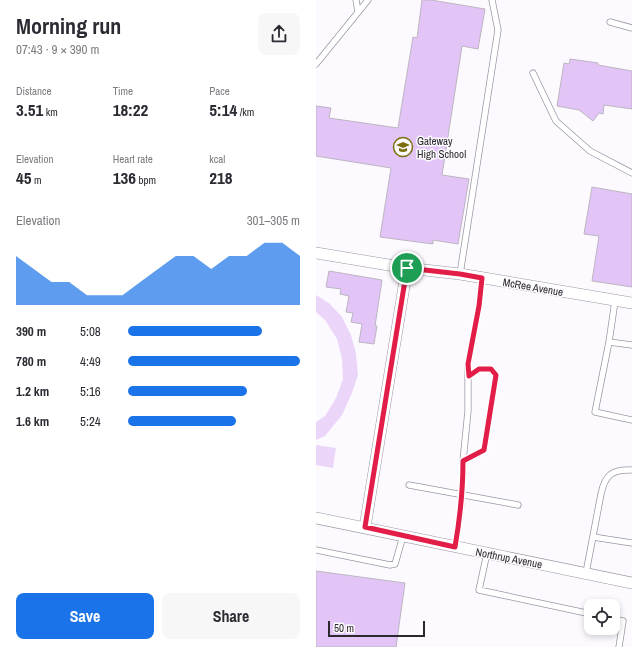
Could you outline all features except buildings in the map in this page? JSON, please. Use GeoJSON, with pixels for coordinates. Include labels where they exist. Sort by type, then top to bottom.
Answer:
{"type":"FeatureCollection","features":[{"type":"Feature","properties":{"kind":"street","name":"McRee Avenue"},"geometry":{"type":"LineString","coordinates":[[316,253],[407,268],[460,274],[632,303]]}},
{"type":"Feature","properties":{"kind":"street"},"geometry":{"type":"LineString","coordinates":[[365,527],[407,268]]}},
{"type":"Feature","properties":{"kind":"street","name":"Northrup Avenue"},"geometry":{"type":"LineString","coordinates":[[316,518],[632,583]]}},
{"type":"Feature","properties":{"kind":"lane"},"geometry":{"type":"LineString","coordinates":[[356,0],[358,12]]}},
{"type":"Feature","properties":{"kind":"lane"},"geometry":{"type":"LineString","coordinates":[[316,64],[368,0]]}},
{"type":"Feature","properties":{"kind":"lane"},"geometry":{"type":"LineString","coordinates":[[460,274],[498,30],[492,0]]}},
{"type":"Feature","properties":{"kind":"lane"},"geometry":{"type":"LineString","coordinates":[[610,22],[632,28]]}},
{"type":"Feature","properties":{"kind":"lane"},"geometry":{"type":"LineString","coordinates":[[533,74],[556,121],[590,151],[632,173]]}},
{"type":"Feature","properties":{"kind":"lane"},"geometry":{"type":"LineString","coordinates":[[455,547],[462,495],[463,461],[468,411],[468,364],[479,306],[482,278]]}},
{"type":"Feature","properties":{"kind":"lane"},"geometry":{"type":"LineString","coordinates":[[616,301],[595,412],[632,420]]}},
{"type":"Feature","properties":{"kind":"lane"},"geometry":{"type":"LineString","coordinates":[[609,342],[632,345]]}},
{"type":"Feature","properties":{"kind":"lane"},"geometry":{"type":"LineString","coordinates":[[463,461],[484,450],[496,375],[491,369],[479,369],[469,376]]}},
{"type":"Feature","properties":{"kind":"lane"},"geometry":{"type":"LineString","coordinates":[[586,574],[600,494],[604,482],[609,475],[614,472],[623,469],[632,470]]}},
{"type":"Feature","properties":{"kind":"lane"},"geometry":{"type":"LineString","coordinates":[[409,485],[518,504]]}},
{"type":"Feature","properties":{"kind":"lane"},"geometry":{"type":"LineString","coordinates":[[316,550],[390,565],[395,564],[403,536]]}},
{"type":"Feature","properties":{"kind":"lane"},"geometry":{"type":"LineString","coordinates":[[593,537],[632,543]]}},
{"type":"Feature","properties":{"kind":"lane"},"geometry":{"type":"LineString","coordinates":[[487,553],[479,590],[584,612]]}},
{"type":"Feature","properties":{"kind":"lane"},"geometry":{"type":"LineString","coordinates":[[619,647],[623,621],[620,620]]}},
{"type":"Feature","properties":{"kind":"shaded area"},"geometry":{"type":"Polygon","coordinates":[[[316,295],[330,304],[342,317],[351,335],[356,353],[358,375],[342,415],[325,436],[316,440],[316,422],[325,416],[336,398],[343,379],[342,359],[337,339],[325,320],[316,312],[316,295]]]}},
{"type":"Feature","properties":{"kind":"shaded area"},"geometry":{"type":"Polygon","coordinates":[[[316,445],[336,448],[333,468],[316,465],[316,445]]]}},
{"type":"Feature","properties":{"kind":"place","name":"Gateway High School"},"geometry":{"type":"Point","coordinates":[403,147]}},
{"type":"Feature","properties":{"kind":"route"},"geometry":{"type":"LineString","coordinates":[[407,268],[482,278],[479,306],[468,364],[469,376],[479,369],[491,369],[496,375],[484,450],[463,461],[460,514],[455,547],[365,527],[407,268]]}}]}
